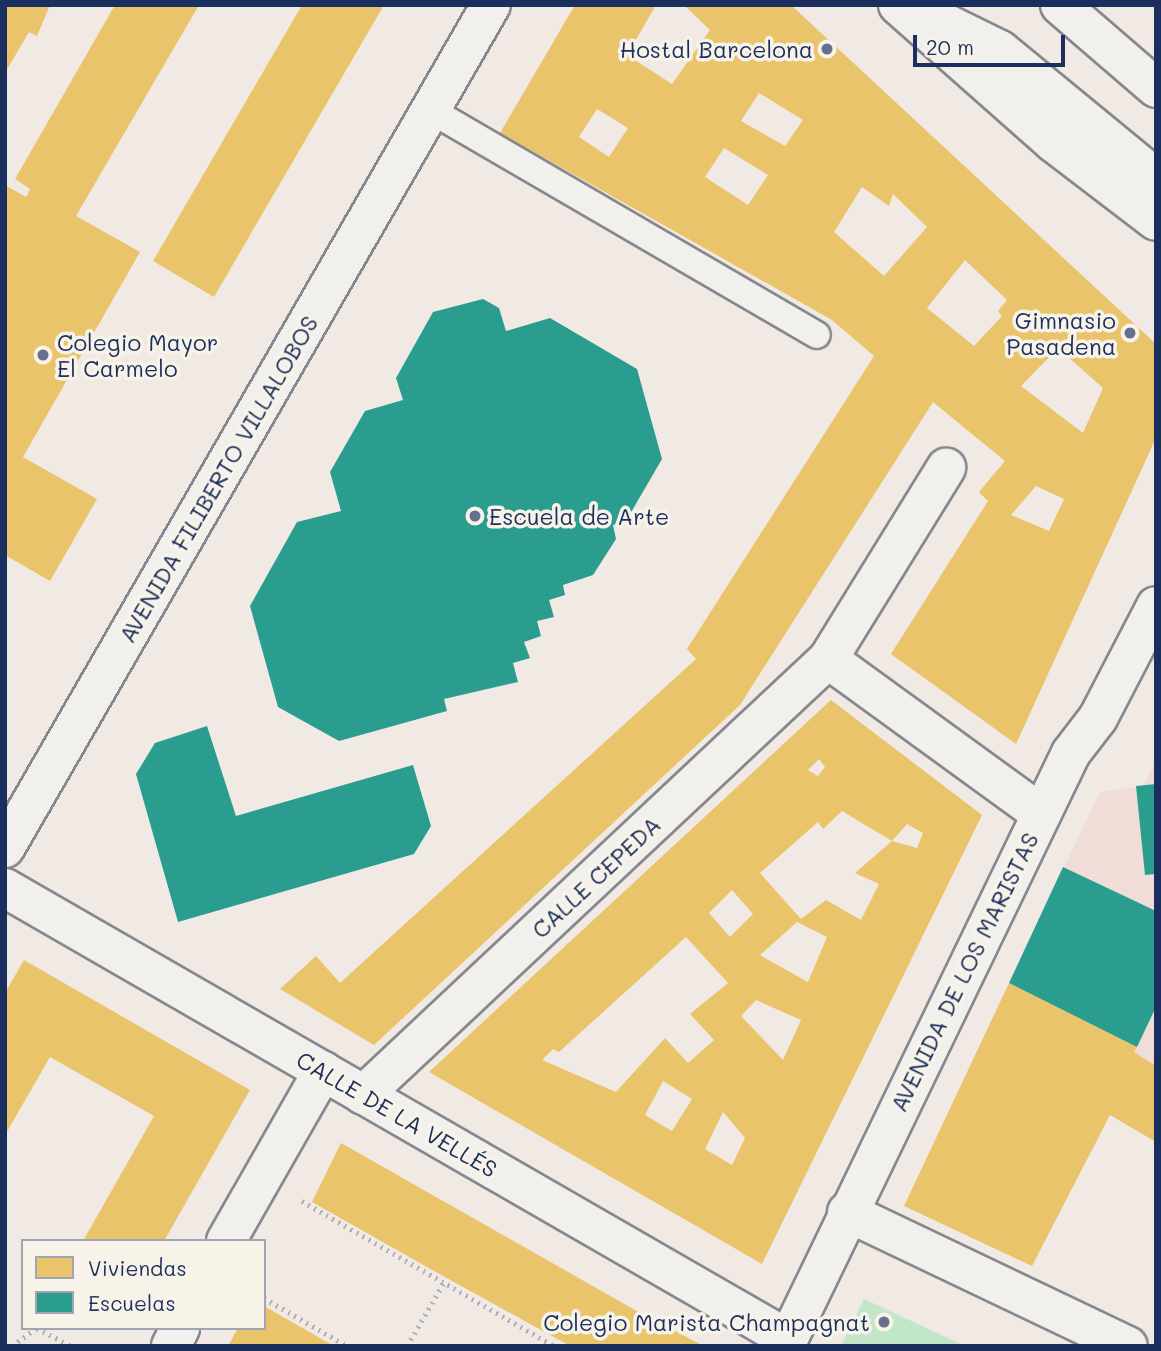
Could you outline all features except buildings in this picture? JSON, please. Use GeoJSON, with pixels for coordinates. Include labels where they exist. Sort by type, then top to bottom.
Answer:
{"type":"FeatureCollection","features":[{"type":"Feature","properties":{"kind":"main road","name":"AVENIDA FILIBERTO VILLALOBOS"},"geometry":{"type":"LineString","coordinates":[[5,848],[491,5]]}},
{"type":"Feature","properties":{"kind":"main road"},"geometry":{"type":"LineString","coordinates":[[898,5],[1054,144],[1156,221]]}},
{"type":"Feature","properties":{"kind":"main road"},"geometry":{"type":"LineString","coordinates":[[909,5],[1000,50],[1156,178]]}},
{"type":"Feature","properties":{"kind":"main road"},"geometry":{"type":"LineString","coordinates":[[1060,5],[1156,88]]}},
{"type":"Feature","properties":{"kind":"main road","name":"CALLE CEPEDA"},"geometry":{"type":"LineString","coordinates":[[363,1095],[828,659],[946,468]]}},
{"type":"Feature","properties":{"kind":"main road","name":"AVENIDA DE LOS MARISTAS"},"geometry":{"type":"LineString","coordinates":[[786,1343],[1041,814],[1156,606]]}},
{"type":"Feature","properties":{"kind":"main road"},"geometry":{"type":"LineString","coordinates":[[828,659],[1041,814]]}},
{"type":"Feature","properties":{"kind":"main road","name":"CALLE DE LA VELLÉS"},"geometry":{"type":"LineString","coordinates":[[5,888],[786,1343]]}},
{"type":"Feature","properties":{"kind":"main road"},"geometry":{"type":"LineString","coordinates":[[227,1239],[323,1071]]}},
{"type":"Feature","properties":{"kind":"main road"},"geometry":{"type":"LineString","coordinates":[[847,1212],[1128,1346]]}},
{"type":"Feature","properties":{"kind":"main road"},"geometry":{"type":"LineString","coordinates":[[171,1346],[179,1330]]}},
{"type":"Feature","properties":{"kind":"lane"},"geometry":{"type":"LineString","coordinates":[[432,111],[817,335]]}},
{"type":"Feature","properties":{"kind":"path"},"geometry":{"type":"LineString","coordinates":[[298,1199],[554,1346]]}},
{"type":"Feature","properties":{"kind":"path"},"geometry":{"type":"LineString","coordinates":[[407,1346],[444,1282]]}},
{"type":"Feature","properties":{"kind":"path"},"geometry":{"type":"LineString","coordinates":[[266,1299],[347,1346]]}},
{"type":"Feature","properties":{"kind":"path"},"geometry":{"type":"LineString","coordinates":[[12,1346],[34,1330]]}},
{"type":"Feature","properties":{"kind":"path"},"geometry":{"type":"LineString","coordinates":[[41,1330],[71,1346]]}},
{"type":"Feature","properties":{"kind":"shaded area"},"geometry":{"type":"Polygon","coordinates":[[[1156,760],[1156,1066],[1134,1052],[1136,1047],[1009,983],[1100,792],[1143,786],[1156,760]]]}},
{"type":"Feature","properties":{"kind":"green space","name":"Colegio Marista Champagnat"},"geometry":{"type":"Polygon","coordinates":[[[864,1299],[965,1346],[841,1346],[864,1299]]]}},
{"type":"Feature","properties":{"kind":"place","name":"Hostal Barcelona"},"geometry":{"type":"Point","coordinates":[827,49]}},
{"type":"Feature","properties":{"kind":"place","name":"Gimnasio Pasadena"},"geometry":{"type":"Point","coordinates":[1130,333]}},
{"type":"Feature","properties":{"kind":"place","name":"Colegio Mayor El Carmelo"},"geometry":{"type":"Point","coordinates":[43,355]}},
{"type":"Feature","properties":{"kind":"place","name":"Escuela de Arte"},"geometry":{"type":"Point","coordinates":[475,516]}},
{"type":"Feature","properties":{"kind":"place","name":"Colegio Marista Champagnat"},"geometry":{"type":"Point","coordinates":[884,1322]}}]}
